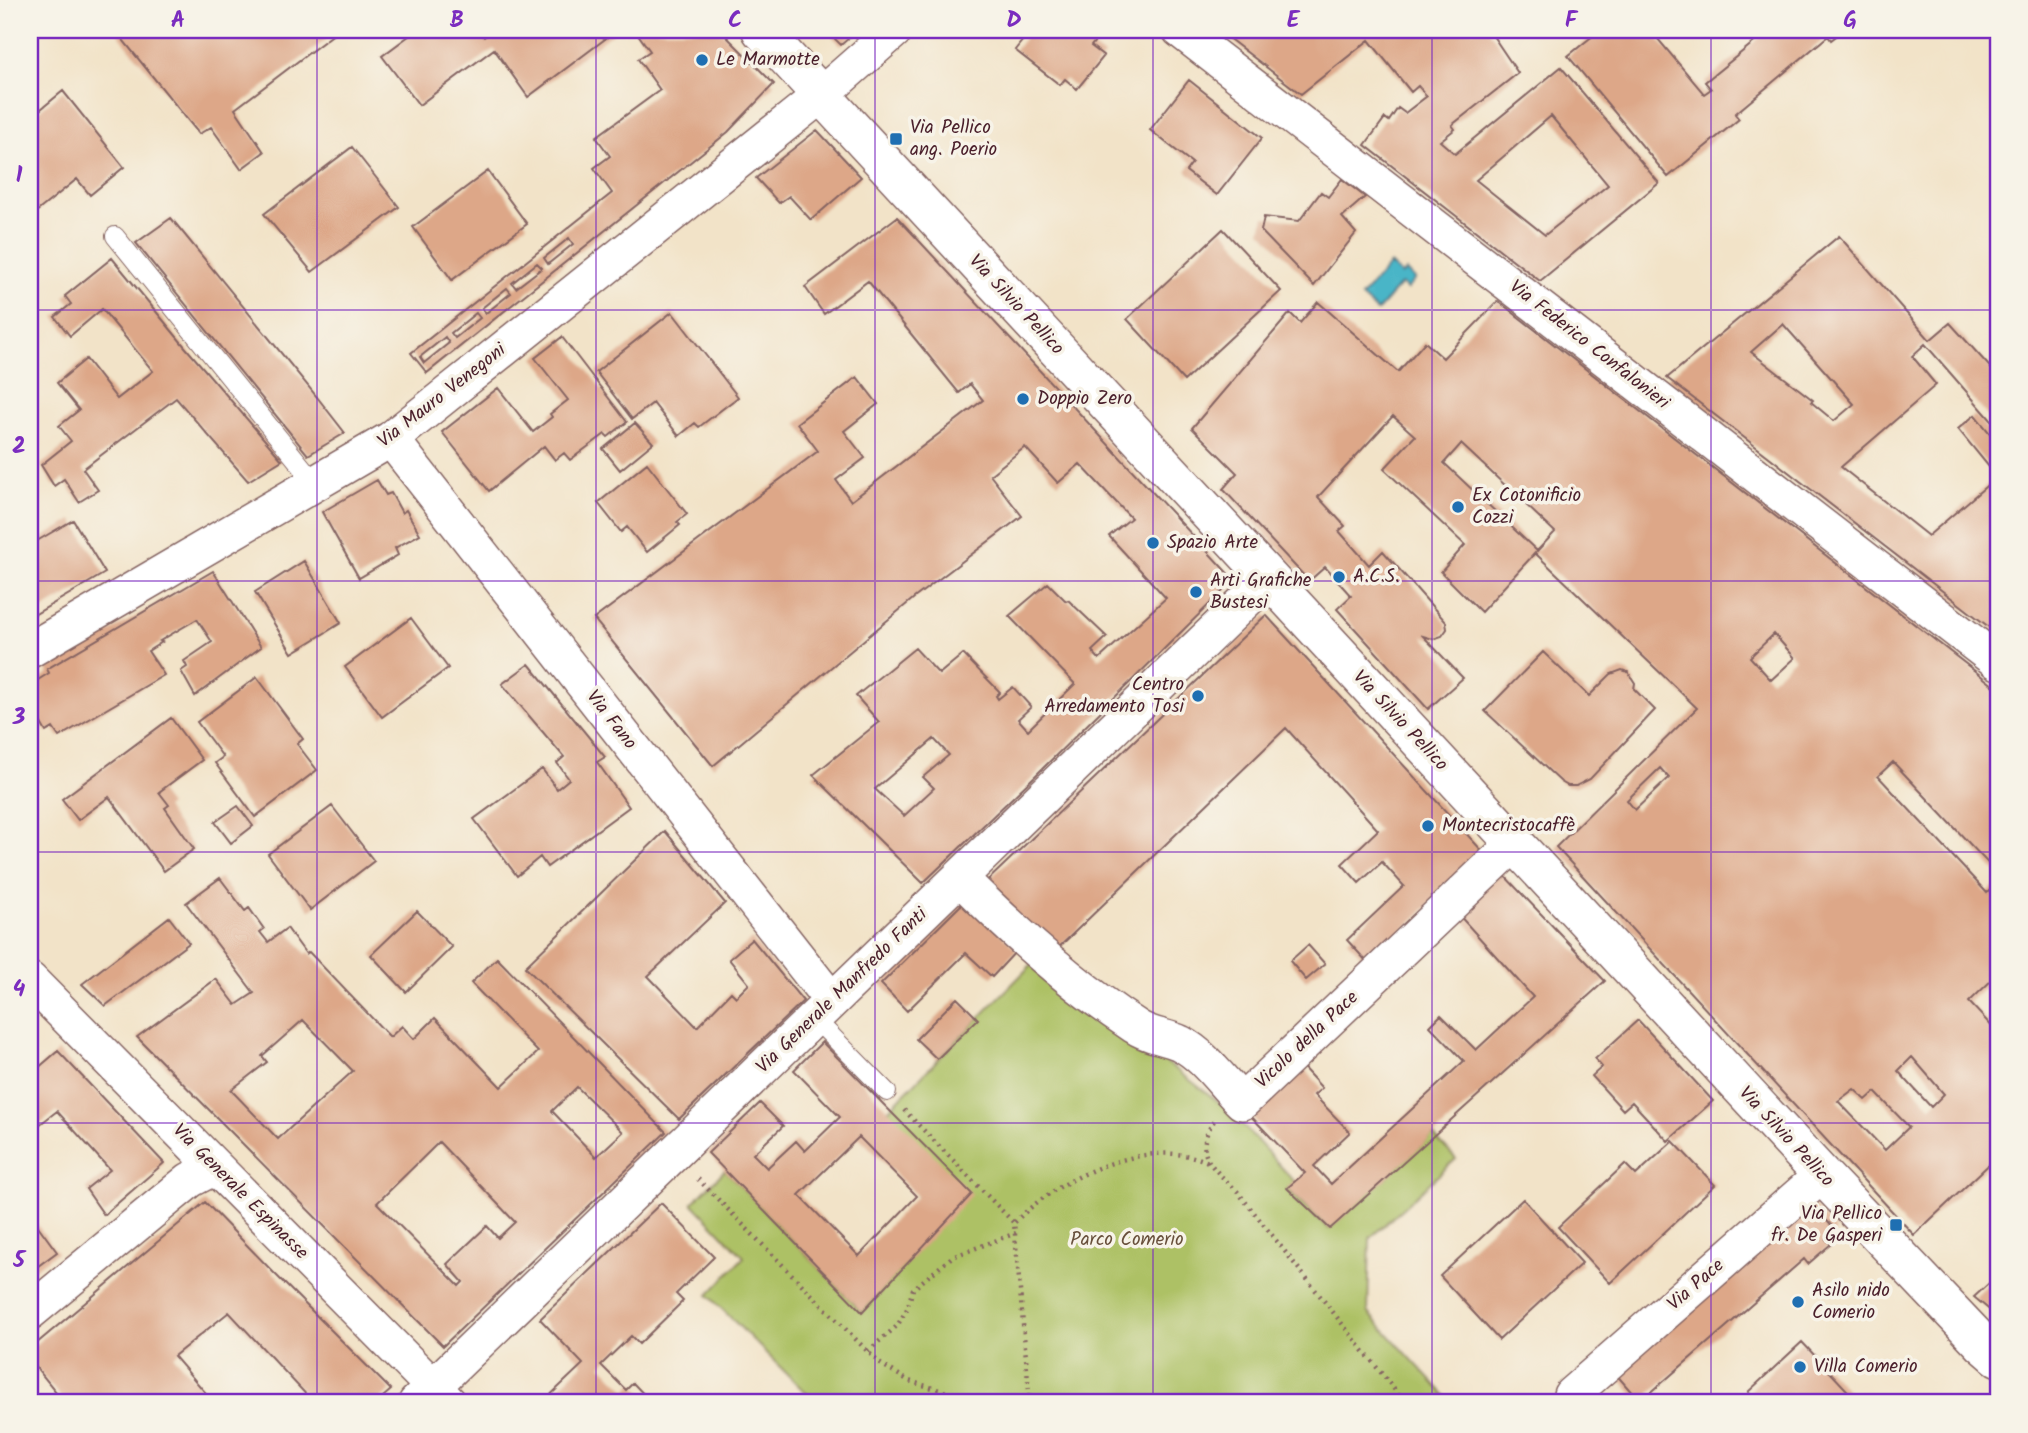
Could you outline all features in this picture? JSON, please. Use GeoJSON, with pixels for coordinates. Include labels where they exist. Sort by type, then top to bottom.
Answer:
{"type":"FeatureCollection","features":[{"type":"Feature","properties":{"kind":"street","name":"Via Silvio Pellico"},"geometry":{"type":"LineString","coordinates":[[761,30],[1993,1357]]}},
{"type":"Feature","properties":{"kind":"street","name":"Via Mauro Venegoni"},"geometry":{"type":"LineString","coordinates":[[30,649],[391,439],[821,95],[895,30]]}},
{"type":"Feature","properties":{"kind":"street","name":"Via Federico Confalonieri"},"geometry":{"type":"LineString","coordinates":[[1180,30],[1998,662]]}},
{"type":"Feature","properties":{"kind":"street","name":"Via Fano"},"geometry":{"type":"LineString","coordinates":[[391,439],[823,1009]]}},
{"type":"Feature","properties":{"kind":"street","name":"Via Generale Manfredo Fanti"},"geometry":{"type":"LineString","coordinates":[[433,1398],[823,1009],[1268,579]]}},
{"type":"Feature","properties":{"kind":"street","name":"Vicolo della Pace"},"geometry":{"type":"LineString","coordinates":[[960,878],[1039,954],[1134,1026],[1155,1037],[1179,1043],[1194,1053],[1242,1102],[1514,844]]}},
{"type":"Feature","properties":{"kind":"street","name":"Via Generale Espinasse"},"geometry":{"type":"LineString","coordinates":[[30,981],[215,1167],[433,1398]]}},
{"type":"Feature","properties":{"kind":"street"},"geometry":{"type":"LineString","coordinates":[[30,1312],[190,1180],[215,1167]]}},
{"type":"Feature","properties":{"kind":"street","name":"Via Pace"},"geometry":{"type":"LineString","coordinates":[[1571,1395],[1822,1175]]}},
{"type":"Feature","properties":{"kind":"lane"},"geometry":{"type":"LineString","coordinates":[[115,236],[316,484]]}},
{"type":"Feature","properties":{"kind":"lane"},"geometry":{"type":"LineString","coordinates":[[823,1009],[887,1092]]}},
{"type":"Feature","properties":{"kind":"path"},"geometry":{"type":"LineString","coordinates":[[887,1092],[1014,1223],[1030,1403]]}},
{"type":"Feature","properties":{"kind":"path"},"geometry":{"type":"LineString","coordinates":[[1208,1162],[1203,1148],[1210,1127],[1215,1119],[1242,1102]]}},
{"type":"Feature","properties":{"kind":"path"},"geometry":{"type":"LineString","coordinates":[[1014,1223],[1028,1209],[1054,1191],[1098,1168],[1146,1155],[1179,1153],[1208,1162],[1237,1191],[1405,1403]]}},
{"type":"Feature","properties":{"kind":"path"},"geometry":{"type":"LineString","coordinates":[[694,1175],[879,1363],[909,1381],[984,1403]]}},
{"type":"Feature","properties":{"kind":"path"},"geometry":{"type":"LineString","coordinates":[[868,1350],[897,1326],[907,1309],[913,1289],[936,1269],[952,1257],[1016,1233]]}},
{"type":"Feature","properties":{"kind":"green space","name":"Parco Comerio"},"geometry":{"type":"Polygon","coordinates":[[[1034,962],[1228,1109],[1295,1182],[1287,1189],[1329,1229],[1433,1135],[1456,1159],[1370,1238],[1368,1312],[1452,1403],[816,1403],[708,1295],[744,1257],[692,1203],[725,1170],[862,1312],[931,1236],[888,1110],[1034,962]]]}},
{"type":"Feature","properties":{"kind":"water"},"geometry":{"type":"Polygon","coordinates":[[[1390,264],[1401,275],[1406,271],[1415,279],[1407,289],[1401,284],[1377,311],[1361,297],[1390,264]]]}},
{"type":"Feature","properties":{"kind":"building"},"geometry":{"type":"Polygon","coordinates":[[[115,30],[339,30],[235,109],[264,152],[241,169],[211,127],[199,134],[115,30]]]}},
{"type":"Feature","properties":{"kind":"building"},"geometry":{"type":"Polygon","coordinates":[[[417,30],[478,30],[484,37],[493,30],[617,30],[528,97],[494,49],[419,105],[382,56],[417,30]]]}},
{"type":"Feature","properties":{"kind":"building"},"geometry":{"type":"Polygon","coordinates":[[[635,30],[720,30],[774,84],[728,132],[427,373],[411,353],[612,193],[594,168],[610,156],[596,137],[660,90],[638,59],[650,51],[635,30]],[[569,238],[544,258],[548,264],[573,244],[569,238]],[[537,263],[512,283],[516,288],[542,268],[537,263]],[[507,288],[482,308],[486,313],[511,293],[507,288]],[[476,313],[451,333],[455,338],[480,318],[476,313]],[[445,337],[420,357],[424,363],[449,343],[445,337]]]}},
{"type":"Feature","properties":{"kind":"building"},"geometry":{"type":"Polygon","coordinates":[[[826,30],[858,30],[841,45],[826,30]]]}},
{"type":"Feature","properties":{"kind":"building"},"geometry":{"type":"Polygon","coordinates":[[[1031,30],[1104,30],[1091,46],[1104,56],[1077,89],[1065,79],[1060,85],[1015,50],[1031,30]]]}},
{"type":"Feature","properties":{"kind":"building"},"geometry":{"type":"Polygon","coordinates":[[[1218,30],[1489,30],[1518,73],[1452,125],[1455,129],[1440,141],[1455,154],[1561,67],[1659,183],[1540,281],[1365,145],[1385,118],[1389,121],[1398,108],[1405,113],[1427,96],[1418,86],[1411,92],[1369,40],[1301,94],[1218,30]],[[1551,116],[1476,180],[1545,235],[1608,185],[1551,116]]]}},
{"type":"Feature","properties":{"kind":"building"},"geometry":{"type":"Polygon","coordinates":[[[1600,30],[1655,30],[1652,32],[1704,94],[1711,89],[1705,82],[1769,30],[1844,30],[1831,40],[1828,36],[1735,114],[1739,119],[1668,177],[1568,56],[1600,30]]]}},
{"type":"Feature","properties":{"kind":"building"},"geometry":{"type":"Polygon","coordinates":[[[1189,80],[1262,138],[1217,195],[1186,171],[1192,163],[1150,130],[1189,80]]]}},
{"type":"Feature","properties":{"kind":"building"},"geometry":{"type":"Polygon","coordinates":[[[63,91],[124,167],[90,195],[77,179],[30,217],[30,118],[63,91]]]}},
{"type":"Feature","properties":{"kind":"building"},"geometry":{"type":"Polygon","coordinates":[[[817,130],[861,177],[811,220],[789,196],[779,203],[756,178],[817,130]]]}},
{"type":"Feature","properties":{"kind":"building"},"geometry":{"type":"Polygon","coordinates":[[[352,147],[399,207],[312,272],[264,214],[352,147]]]}},
{"type":"Feature","properties":{"kind":"building"},"geometry":{"type":"Polygon","coordinates":[[[488,171],[527,224],[452,280],[413,227],[488,171]]]}},
{"type":"Feature","properties":{"kind":"building"},"geometry":{"type":"Polygon","coordinates":[[[1342,179],[1365,197],[1342,217],[1356,233],[1314,286],[1261,231],[1264,217],[1299,221],[1321,192],[1328,197],[1342,179]]]}},
{"type":"Feature","properties":{"kind":"building"},"geometry":{"type":"Polygon","coordinates":[[[897,217],[1234,580],[923,883],[813,775],[879,722],[856,696],[915,648],[939,674],[963,654],[1000,692],[996,696],[998,699],[1013,687],[1031,707],[1018,719],[1028,730],[1075,684],[1009,616],[1048,583],[1107,637],[1092,651],[1099,659],[1166,598],[1109,536],[1131,518],[1080,464],[1058,483],[1025,447],[990,475],[1022,516],[914,598],[713,766],[594,619],[818,451],[797,423],[857,377],[878,404],[844,431],[865,458],[836,480],[851,501],[983,400],[970,384],[959,393],[868,281],[824,314],[805,287],[897,217]],[[934,739],[875,789],[904,816],[934,788],[923,777],[949,755],[934,739]]]}},
{"type":"Feature","properties":{"kind":"building"},"geometry":{"type":"Polygon","coordinates":[[[171,218],[345,433],[308,455],[136,243],[171,218]]]}},
{"type":"Feature","properties":{"kind":"building"},"geometry":{"type":"Polygon","coordinates":[[[1223,229],[1281,291],[1184,381],[1127,319],[1223,229]]]}},
{"type":"Feature","properties":{"kind":"building"},"geometry":{"type":"Polygon","coordinates":[[[1839,236],[1930,340],[1950,323],[1998,376],[1998,428],[1925,344],[1912,356],[1936,385],[1841,467],[1928,536],[1998,476],[1998,634],[1667,378],[1839,236]],[[1783,324],[1751,352],[1813,400],[1811,402],[1834,421],[1854,404],[1783,324]]]}},
{"type":"Feature","properties":{"kind":"building"},"geometry":{"type":"Polygon","coordinates":[[[112,258],[282,460],[248,481],[176,398],[83,469],[98,490],[79,502],[64,479],[54,486],[41,465],[71,441],[59,426],[79,410],[57,383],[86,359],[117,399],[153,371],[102,309],[70,336],[55,317],[71,304],[65,296],[112,258]]]}},
{"type":"Feature","properties":{"kind":"building"},"geometry":{"type":"Polygon","coordinates":[[[1498,301],[1998,689],[1998,874],[1893,762],[1878,776],[1987,893],[1998,883],[1998,974],[1969,1002],[1998,1033],[1998,1156],[1914,1235],[1556,847],[1697,708],[1535,553],[1481,612],[1441,572],[1465,545],[1384,469],[1415,436],[1393,416],[1318,497],[1345,526],[1339,531],[1369,565],[1383,551],[1446,622],[1447,629],[1442,636],[1433,639],[1423,636],[1463,678],[1428,709],[1337,609],[1351,596],[1325,567],[1309,581],[1223,489],[1237,473],[1192,428],[1290,313],[1300,323],[1318,302],[1398,372],[1425,342],[1443,358],[1498,301]],[[1461,444],[1444,463],[1537,551],[1555,532],[1461,444]],[[1774,634],[1750,657],[1771,680],[1795,658],[1774,634]],[[1660,768],[1627,800],[1635,810],[1669,778],[1660,768]],[[1912,1057],[1898,1071],[1931,1107],[1944,1094],[1912,1057]],[[1854,1089],[1838,1101],[1885,1150],[1909,1127],[1875,1092],[1866,1100],[1854,1089]]]}},
{"type":"Feature","properties":{"kind":"building"},"geometry":{"type":"Polygon","coordinates":[[[672,312],[738,397],[699,427],[695,423],[679,436],[653,403],[632,419],[596,372],[672,312]]]}},
{"type":"Feature","properties":{"kind":"building"},"geometry":{"type":"Polygon","coordinates":[[[562,337],[627,422],[608,437],[605,434],[570,460],[564,453],[555,460],[544,446],[489,491],[442,432],[498,388],[533,432],[552,417],[550,414],[568,400],[535,358],[562,337]]]}},
{"type":"Feature","properties":{"kind":"building"},"geometry":{"type":"Polygon","coordinates":[[[1975,415],[1998,443],[1998,459],[1989,467],[1958,429],[1975,415]]]}},
{"type":"Feature","properties":{"kind":"building"},"geometry":{"type":"Polygon","coordinates":[[[635,423],[653,443],[620,470],[603,449],[635,423]]]}},
{"type":"Feature","properties":{"kind":"building"},"geometry":{"type":"Polygon","coordinates":[[[647,463],[687,514],[677,522],[680,525],[647,552],[627,527],[621,532],[598,503],[647,463]]]}},
{"type":"Feature","properties":{"kind":"building"},"geometry":{"type":"Polygon","coordinates":[[[377,480],[386,495],[391,493],[402,513],[406,510],[420,534],[395,548],[398,555],[359,578],[322,512],[377,480]]]}},
{"type":"Feature","properties":{"kind":"building"},"geometry":{"type":"Polygon","coordinates":[[[73,520],[105,573],[32,616],[30,545],[73,520]]]}},
{"type":"Feature","properties":{"kind":"building"},"geometry":{"type":"Polygon","coordinates":[[[304,561],[341,623],[292,653],[255,592],[304,561]]]}},
{"type":"Feature","properties":{"kind":"building"},"geometry":{"type":"Polygon","coordinates":[[[213,571],[261,647],[195,696],[181,671],[187,667],[184,661],[212,642],[197,619],[148,651],[164,675],[59,737],[53,728],[46,732],[30,704],[30,685],[49,673],[47,669],[213,571]]]}},
{"type":"Feature","properties":{"kind":"building"},"geometry":{"type":"Polygon","coordinates":[[[1266,615],[1484,853],[1368,963],[1347,940],[1404,886],[1382,862],[1359,883],[1342,864],[1378,830],[1286,728],[1053,953],[984,884],[1266,615]]]}},
{"type":"Feature","properties":{"kind":"building"},"geometry":{"type":"Polygon","coordinates":[[[411,618],[448,668],[382,717],[345,667],[411,618]]]}},
{"type":"Feature","properties":{"kind":"building"},"geometry":{"type":"Polygon","coordinates":[[[1543,652],[1589,696],[1611,674],[1622,670],[1628,672],[1635,683],[1634,689],[1655,710],[1590,779],[1576,786],[1561,782],[1485,711],[1543,652]]]}},
{"type":"Feature","properties":{"kind":"building"},"geometry":{"type":"Polygon","coordinates":[[[529,664],[605,757],[597,762],[629,807],[547,867],[540,857],[517,876],[474,819],[542,769],[557,789],[569,779],[557,763],[564,757],[502,684],[529,664]]]}},
{"type":"Feature","properties":{"kind":"building"},"geometry":{"type":"Polygon","coordinates":[[[257,677],[303,739],[297,744],[317,770],[255,817],[215,763],[223,757],[197,722],[257,677]]]}},
{"type":"Feature","properties":{"kind":"building"},"geometry":{"type":"Polygon","coordinates":[[[171,718],[202,760],[159,792],[169,805],[165,808],[194,849],[164,871],[109,797],[78,820],[62,799],[171,718]]]}},
{"type":"Feature","properties":{"kind":"building"},"geometry":{"type":"Polygon","coordinates":[[[238,806],[253,826],[231,843],[215,822],[238,806]]]}},
{"type":"Feature","properties":{"kind":"building"},"geometry":{"type":"Polygon","coordinates":[[[332,806],[374,861],[310,910],[268,854],[332,806]]]}},
{"type":"Feature","properties":{"kind":"building"},"geometry":{"type":"Polygon","coordinates":[[[665,831],[725,903],[648,976],[697,1027],[731,992],[736,997],[749,984],[729,959],[752,939],[803,1001],[679,1119],[525,967],[665,831]]]}},
{"type":"Feature","properties":{"kind":"building"},"geometry":{"type":"Polygon","coordinates":[[[1501,872],[1605,981],[1330,1229],[1287,1188],[1305,1173],[1247,1112],[1299,1063],[1322,1088],[1314,1095],[1350,1132],[1314,1166],[1331,1184],[1464,1061],[1430,1026],[1441,1015],[1476,1050],[1533,997],[1457,913],[1501,872]]]}},
{"type":"Feature","properties":{"kind":"building"},"geometry":{"type":"Polygon","coordinates":[[[220,878],[245,911],[249,908],[264,929],[260,932],[268,942],[287,928],[306,954],[309,952],[390,1037],[402,1026],[414,1039],[435,1018],[501,1087],[538,1052],[471,983],[497,958],[666,1132],[443,1346],[137,1037],[216,979],[236,1005],[254,993],[186,903],[220,878]],[[303,1020],[262,1056],[267,1062],[231,1090],[278,1139],[353,1071],[303,1020]],[[577,1087],[552,1111],[596,1157],[623,1132],[577,1087]],[[439,1142],[377,1203],[459,1286],[463,1282],[447,1264],[487,1226],[498,1238],[515,1222],[439,1142]]]}},
{"type":"Feature","properties":{"kind":"building"},"geometry":{"type":"Polygon","coordinates":[[[966,900],[1017,950],[992,977],[966,953],[907,1011],[881,984],[966,900]]]}},
{"type":"Feature","properties":{"kind":"building"},"geometry":{"type":"Polygon","coordinates":[[[417,911],[452,947],[406,992],[371,955],[417,911]]]}},
{"type":"Feature","properties":{"kind":"building"},"geometry":{"type":"Polygon","coordinates":[[[169,917],[189,943],[105,1006],[82,984],[169,917]]]}},
{"type":"Feature","properties":{"kind":"building"},"geometry":{"type":"Polygon","coordinates":[[[1308,945],[1325,964],[1306,980],[1290,961],[1308,945]]]}},
{"type":"Feature","properties":{"kind":"building"},"geometry":{"type":"Polygon","coordinates":[[[957,998],[978,1019],[937,1059],[916,1039],[957,998]]]}},
{"type":"Feature","properties":{"kind":"building"},"geometry":{"type":"Polygon","coordinates":[[[1638,1020],[1713,1101],[1668,1141],[1632,1102],[1623,1110],[1592,1076],[1602,1067],[1595,1059],[1638,1020]]]}},
{"type":"Feature","properties":{"kind":"building"},"geometry":{"type":"Polygon","coordinates":[[[822,1042],[972,1194],[862,1312],[708,1153],[760,1103],[783,1126],[753,1154],[767,1168],[796,1141],[805,1151],[840,1117],[794,1070],[822,1042]],[[859,1137],[799,1195],[859,1256],[917,1196],[859,1137]]]}},
{"type":"Feature","properties":{"kind":"building"},"geometry":{"type":"Polygon","coordinates":[[[58,1051],[164,1163],[104,1215],[86,1189],[110,1170],[57,1111],[30,1132],[30,1075],[58,1051]]]}},
{"type":"Feature","properties":{"kind":"building"},"geometry":{"type":"Polygon","coordinates":[[[1673,1141],[1715,1185],[1610,1283],[1558,1227],[1625,1164],[1636,1175],[1673,1141]]]}},
{"type":"Feature","properties":{"kind":"building"},"geometry":{"type":"Polygon","coordinates":[[[1523,1199],[1582,1263],[1499,1340],[1440,1276],[1523,1199]]]}},
{"type":"Feature","properties":{"kind":"building"},"geometry":{"type":"Polygon","coordinates":[[[205,1202],[391,1390],[376,1403],[314,1403],[229,1312],[174,1356],[210,1398],[205,1403],[65,1403],[30,1360],[30,1349],[205,1202]]]}},
{"type":"Feature","properties":{"kind":"building"},"geometry":{"type":"Polygon","coordinates":[[[661,1203],[714,1257],[676,1294],[683,1301],[639,1344],[631,1336],[601,1365],[626,1390],[633,1383],[652,1403],[542,1403],[583,1364],[540,1319],[661,1203]]]}},
{"type":"Feature","properties":{"kind":"building"},"geometry":{"type":"Polygon","coordinates":[[[1812,1204],[1836,1231],[1826,1239],[1831,1244],[1808,1264],[1804,1259],[1640,1402],[1615,1373],[1812,1204]]]}},
{"type":"Feature","properties":{"kind":"building"},"geometry":{"type":"Polygon","coordinates":[[[30,1215],[57,1252],[30,1272],[30,1215]]]}},
{"type":"Feature","properties":{"kind":"building"},"geometry":{"type":"Polygon","coordinates":[[[1998,1275],[1998,1317],[1974,1297],[1998,1275]]]}},
{"type":"Feature","properties":{"kind":"building","name":"Villa Comerio"},"geometry":{"type":"Polygon","coordinates":[[[1802,1342],[1859,1403],[1750,1403],[1754,1399],[1748,1392],[1802,1342]]]}},
{"type":"Feature","properties":{"kind":"place","name":"Le Marmotte"},"geometry":{"type":"Point","coordinates":[702,60]}},
{"type":"Feature","properties":{"kind":"place","name":"Via Pellico ang. Poerio"},"geometry":{"type":"Point","coordinates":[896,139]}},
{"type":"Feature","properties":{"kind":"place","name":"Doppio Zero"},"geometry":{"type":"Point","coordinates":[1023,399]}},
{"type":"Feature","properties":{"kind":"place","name":"Ex Cotonificio Cozzi"},"geometry":{"type":"Point","coordinates":[1458,507]}},
{"type":"Feature","properties":{"kind":"place","name":"Spazio Arte"},"geometry":{"type":"Point","coordinates":[1153,543]}},
{"type":"Feature","properties":{"kind":"place","name":"A.C.S."},"geometry":{"type":"Point","coordinates":[1339,577]}},
{"type":"Feature","properties":{"kind":"place","name":"Arti Grafiche Bustesi"},"geometry":{"type":"Point","coordinates":[1196,592]}},
{"type":"Feature","properties":{"kind":"place","name":"Centro Arredamento Tosi"},"geometry":{"type":"Point","coordinates":[1198,696]}},
{"type":"Feature","properties":{"kind":"place","name":"Montecristocaffè"},"geometry":{"type":"Point","coordinates":[1428,826]}},
{"type":"Feature","properties":{"kind":"place","name":"Via Pellico fr. De Gasperi"},"geometry":{"type":"Point","coordinates":[1896,1225]}},
{"type":"Feature","properties":{"kind":"place","name":"Asilo nido Comerio"},"geometry":{"type":"Point","coordinates":[1798,1302]}},
{"type":"Feature","properties":{"kind":"place","name":"Villa Comerio"},"geometry":{"type":"Point","coordinates":[1800,1367]}}]}
